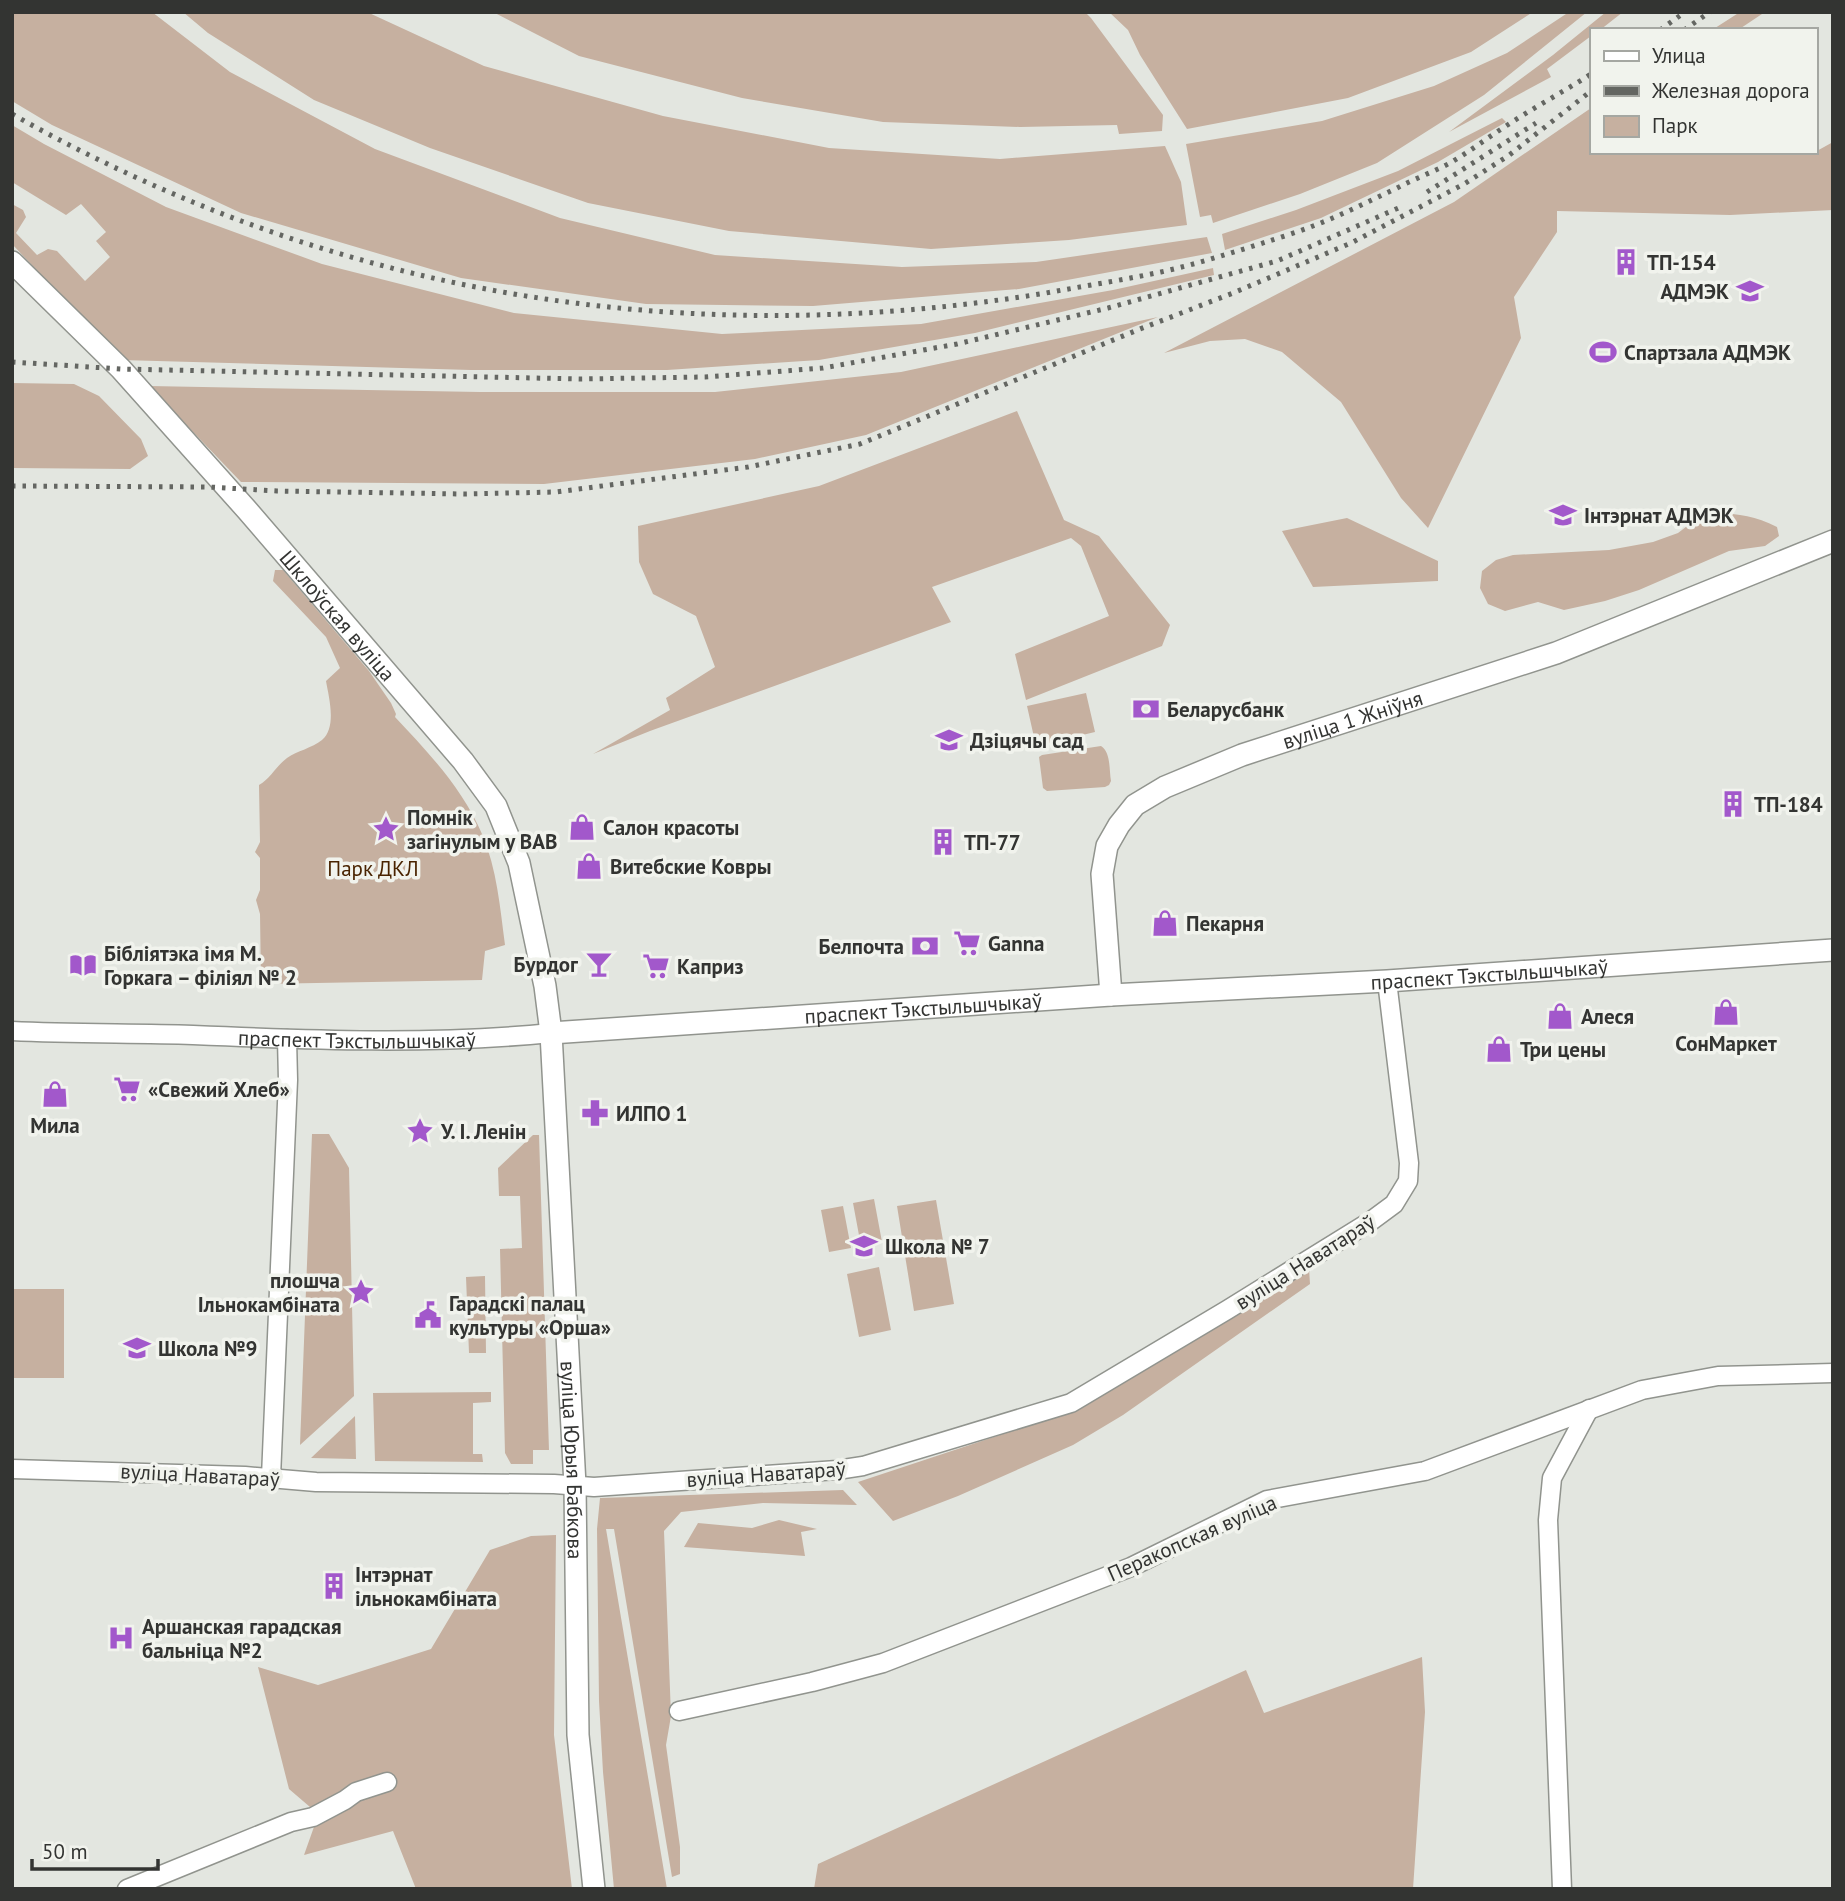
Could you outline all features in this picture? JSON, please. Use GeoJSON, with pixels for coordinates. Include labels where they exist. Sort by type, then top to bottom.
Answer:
{"type":"FeatureCollection","features":[{"type":"Feature","properties":{"kind":"main road","name":"Шклоўская вуліца"},"geometry":{"type":"LineString","coordinates":[[12,262],[121,369],[247,510],[463,761],[496,806],[519,863],[545,986],[551,1033]]}},
{"type":"Feature","properties":{"kind":"main road","name":"вуліца 1 Жніўня"},"geometry":{"type":"LineString","coordinates":[[1111,995],[1102,874],[1107,846],[1135,805],[1165,787],[1242,755],[1556,653],[1833,541]]}},
{"type":"Feature","properties":{"kind":"main road","name":"праспект Тэкстыльшчыкаў"},"geometry":{"type":"LineString","coordinates":[[551,1033],[1111,995],[1387,981],[1833,950]]}},
{"type":"Feature","properties":{"kind":"main road","name":"вуліца Юрыя Бабкова"},"geometry":{"type":"LineString","coordinates":[[551,1033],[575,1485],[578,1735],[594,1889]]}},
{"type":"Feature","properties":{"kind":"street","name":"вуліца Наватараў"},"geometry":{"type":"LineString","coordinates":[[12,1469],[271,1477],[316,1482],[594,1487],[863,1466],[1071,1403],[1361,1228],[1394,1203],[1408,1181],[1409,1163],[1387,981]]}},
{"type":"Feature","properties":{"kind":"street","name":"праспект Тэкстыльшчыкаў"},"geometry":{"type":"LineString","coordinates":[[12,1031],[383,1040],[458,1039],[551,1033]]}},
{"type":"Feature","properties":{"kind":"street"},"geometry":{"type":"LineString","coordinates":[[271,1477],[288,1080],[287,1039]]}},
{"type":"Feature","properties":{"kind":"street","name":"Перакопская вуліца"},"geometry":{"type":"LineString","coordinates":[[679,1711],[812,1682],[883,1663],[1131,1567],[1267,1500],[1425,1471],[1642,1390],[1718,1376],[1833,1373]]}},
{"type":"Feature","properties":{"kind":"street"},"geometry":{"type":"LineString","coordinates":[[1562,1889],[1548,1520],[1552,1478],[1589,1409]]}},
{"type":"Feature","properties":{"kind":"street"},"geometry":{"type":"LineString","coordinates":[[127,1889],[291,1822],[313,1817],[356,1792],[387,1782]]}},
{"type":"Feature","properties":{"kind":"green space"},"geometry":{"type":"Polygon","coordinates":[[[12,12],[152,12],[230,72],[375,149],[560,218],[715,255],[902,267],[1036,262],[1207,237],[1212,253],[1019,289],[813,306],[646,304],[461,278],[241,213],[52,125],[12,101],[12,12]]]}},
{"type":"Feature","properties":{"kind":"green space"},"geometry":{"type":"Polygon","coordinates":[[[183,12],[367,12],[484,66],[663,116],[829,148],[1000,159],[1165,146],[1181,182],[1187,225],[1069,240],[931,249],[729,231],[588,203],[430,148],[314,100],[208,33],[183,12]]]}},
{"type":"Feature","properties":{"kind":"green space"},"geometry":{"type":"Polygon","coordinates":[[[493,12],[1085,12],[1163,115],[1162,131],[1119,134],[1117,125],[1020,127],[883,122],[742,98],[579,56],[493,12]]]}},
{"type":"Feature","properties":{"kind":"green space"},"geometry":{"type":"Polygon","coordinates":[[[1109,12],[1533,12],[1471,52],[1348,98],[1187,129],[1140,55],[1128,30],[1109,12]]]}},
{"type":"Feature","properties":{"kind":"green space"},"geometry":{"type":"Polygon","coordinates":[[[1569,12],[1587,12],[1484,95],[1377,163],[1300,194],[1213,223],[1211,215],[1200,217],[1186,144],[1322,121],[1434,86],[1507,53],[1569,12]]]}},
{"type":"Feature","properties":{"kind":"green space"},"geometry":{"type":"Polygon","coordinates":[[[1606,12],[1623,12],[1603,28],[1590,28],[1590,37],[1547,69],[1551,77],[1449,132],[1606,12]]]}},
{"type":"Feature","properties":{"kind":"green space"},"geometry":{"type":"Polygon","coordinates":[[[1740,12],[1765,12],[1741,28],[1715,28],[1740,12]]]}},
{"type":"Feature","properties":{"kind":"green space"},"geometry":{"type":"Polygon","coordinates":[[[1590,109],[1590,154],[1817,154],[1817,151],[1833,142],[1833,210],[1730,215],[1557,211],[1557,232],[1514,297],[1521,338],[1428,528],[1401,498],[1341,402],[1282,352],[1245,339],[1210,341],[1164,353],[1454,202],[1590,109]]]}},
{"type":"Feature","properties":{"kind":"green space"},"geometry":{"type":"Polygon","coordinates":[[[1502,118],[1506,122],[1438,162],[1321,218],[1225,250],[1222,234],[1296,210],[1398,171],[1502,118]]]}},
{"type":"Feature","properties":{"kind":"green space"},"geometry":{"type":"Polygon","coordinates":[[[12,125],[166,207],[322,264],[514,313],[722,334],[921,324],[1113,290],[1213,268],[1214,275],[975,333],[819,360],[667,370],[471,370],[121,360],[12,244],[12,204],[23,210],[26,217],[16,233],[37,255],[48,249],[57,251],[85,281],[110,257],[96,241],[106,232],[81,204],[66,215],[12,182],[12,125]]]}},
{"type":"Feature","properties":{"kind":"green space"},"geometry":{"type":"Polygon","coordinates":[[[1158,317],[866,435],[755,459],[544,484],[241,482],[149,386],[480,392],[715,392],[901,372],[1158,317]]]}},
{"type":"Feature","properties":{"kind":"green space"},"geometry":{"type":"Polygon","coordinates":[[[12,383],[74,384],[99,396],[141,439],[148,456],[130,469],[12,468],[12,383]]]}},
{"type":"Feature","properties":{"kind":"green space"},"geometry":{"type":"Polygon","coordinates":[[[1017,411],[1064,520],[1099,536],[1170,625],[1162,646],[1026,700],[1015,654],[1109,616],[1081,546],[1071,538],[932,587],[951,622],[593,754],[670,710],[666,698],[715,667],[696,616],[653,594],[639,562],[638,526],[819,486],[1017,411]]]}},
{"type":"Feature","properties":{"kind":"green space"},"geometry":{"type":"Polygon","coordinates":[[[1716,513],[1762,520],[1777,527],[1779,536],[1765,546],[1729,551],[1639,590],[1564,610],[1538,602],[1505,611],[1488,604],[1480,588],[1482,571],[1496,560],[1513,555],[1609,550],[1653,542],[1678,533],[1699,517],[1716,513]]]}},
{"type":"Feature","properties":{"kind":"green space"},"geometry":{"type":"Polygon","coordinates":[[[1347,518],[1438,561],[1438,581],[1313,587],[1282,531],[1347,518]]]}},
{"type":"Feature","properties":{"kind":"green space","name":"Парк ДКЛ"},"geometry":{"type":"Polygon","coordinates":[[[275,570],[283,570],[369,671],[391,703],[395,717],[444,772],[474,817],[495,874],[505,945],[485,951],[482,980],[261,984],[260,914],[256,900],[260,890],[260,858],[255,852],[260,842],[259,785],[287,758],[318,743],[327,734],[331,712],[326,681],[340,668],[326,637],[273,581],[275,570]]]}},
{"type":"Feature","properties":{"kind":"green space"},"geometry":{"type":"Polygon","coordinates":[[[1086,693],[1095,732],[1036,746],[1027,706],[1086,693]]]}},
{"type":"Feature","properties":{"kind":"green space"},"geometry":{"type":"Polygon","coordinates":[[[1101,746],[1108,757],[1111,781],[1109,785],[1047,791],[1043,788],[1039,757],[1101,746]]]}},
{"type":"Feature","properties":{"kind":"green space"},"geometry":{"type":"Polygon","coordinates":[[[312,1134],[329,1134],[349,1168],[354,1396],[300,1445],[312,1134]]]}},
{"type":"Feature","properties":{"kind":"green space"},"geometry":{"type":"Polygon","coordinates":[[[533,1135],[539,1135],[549,1450],[533,1450],[533,1464],[511,1464],[505,1453],[500,1249],[522,1248],[520,1196],[499,1196],[498,1168],[533,1135]]]}},
{"type":"Feature","properties":{"kind":"green space"},"geometry":{"type":"Polygon","coordinates":[[[874,1199],[882,1242],[861,1246],[853,1203],[874,1199]]]}},
{"type":"Feature","properties":{"kind":"green space"},"geometry":{"type":"Polygon","coordinates":[[[936,1200],[954,1304],[914,1311],[897,1206],[936,1200]]]}},
{"type":"Feature","properties":{"kind":"green space"},"geometry":{"type":"Polygon","coordinates":[[[843,1206],[851,1248],[829,1252],[821,1210],[843,1206]]]}},
{"type":"Feature","properties":{"kind":"green space"},"geometry":{"type":"Polygon","coordinates":[[[879,1267],[891,1330],[859,1337],[847,1274],[879,1267]]]}},
{"type":"Feature","properties":{"kind":"green space"},"geometry":{"type":"Polygon","coordinates":[[[1309,1268],[1310,1284],[1123,1415],[1073,1445],[958,1496],[893,1521],[858,1482],[1066,1413],[1110,1391],[1309,1268]]]}},
{"type":"Feature","properties":{"kind":"green space"},"geometry":{"type":"Polygon","coordinates":[[[485,1276],[486,1353],[469,1353],[466,1277],[485,1276]]]}},
{"type":"Feature","properties":{"kind":"green space"},"geometry":{"type":"Polygon","coordinates":[[[12,1289],[64,1289],[64,1378],[12,1378],[12,1289]]]}},
{"type":"Feature","properties":{"kind":"green space"},"geometry":{"type":"Polygon","coordinates":[[[491,1392],[491,1402],[473,1403],[473,1454],[482,1454],[483,1462],[375,1461],[373,1393],[491,1392]]]}},
{"type":"Feature","properties":{"kind":"green space"},"geometry":{"type":"Polygon","coordinates":[[[355,1416],[356,1459],[311,1458],[355,1416]]]}},
{"type":"Feature","properties":{"kind":"green space"},"geometry":{"type":"Polygon","coordinates":[[[843,1490],[857,1505],[763,1503],[681,1512],[664,1531],[671,1716],[666,1745],[680,1847],[680,1874],[672,1877],[614,1529],[606,1529],[667,1889],[614,1889],[599,1701],[597,1529],[600,1498],[843,1490]]]}},
{"type":"Feature","properties":{"kind":"green space"},"geometry":{"type":"Polygon","coordinates":[[[779,1520],[817,1529],[801,1532],[805,1556],[684,1547],[698,1523],[752,1528],[779,1520]]]}},
{"type":"Feature","properties":{"kind":"green space"},"geometry":{"type":"Polygon","coordinates":[[[556,1535],[554,1735],[572,1889],[416,1889],[393,1831],[304,1855],[315,1824],[330,1801],[310,1807],[289,1789],[258,1667],[318,1685],[431,1649],[490,1550],[531,1536],[556,1535]]]}},
{"type":"Feature","properties":{"kind":"green space"},"geometry":{"type":"Polygon","coordinates":[[[1422,1657],[1425,1712],[1413,1889],[814,1889],[818,1864],[1246,1670],[1264,1713],[1422,1657]]]}},
{"type":"Feature","properties":{"kind":"railway"},"geometry":{"type":"LineString","coordinates":[[1663,28],[1685,12]]}},
{"type":"Feature","properties":{"kind":"railway"},"geometry":{"type":"LineString","coordinates":[[1687,28],[1710,12]]}},
{"type":"Feature","properties":{"kind":"railway"},"geometry":{"type":"LineString","coordinates":[[12,114],[134,176],[258,227],[385,266],[513,294],[644,310],[776,316],[911,310],[1046,293],[1161,272],[1214,258],[1324,222],[1444,166],[1590,75]]}},
{"type":"Feature","properties":{"kind":"railway"},"geometry":{"type":"LineString","coordinates":[[12,486],[209,487],[277,491],[464,494],[556,492],[748,467],[860,444],[1351,243],[1464,184],[1508,156],[1590,92]]}},
{"type":"Feature","properties":{"kind":"railway"},"geometry":{"type":"LineString","coordinates":[[1427,192],[1536,123]]}},
{"type":"Feature","properties":{"kind":"railway"},"geometry":{"type":"LineString","coordinates":[[12,362],[121,369],[580,379],[705,377],[823,368],[957,344],[1108,308],[1277,261],[1403,206]]}},
{"type":"Feature","properties":{"kind":"place","name":"ТП-154"},"geometry":{"type":"Point","coordinates":[1626,262]}},
{"type":"Feature","properties":{"kind":"place","name":"АДМЭК"},"geometry":{"type":"Point","coordinates":[1750,291]}},
{"type":"Feature","properties":{"kind":"place","name":"Спартзала АДМЭК"},"geometry":{"type":"Point","coordinates":[1603,352]}},
{"type":"Feature","properties":{"kind":"place","name":"Інтэрнат АДМЭК"},"geometry":{"type":"Point","coordinates":[1563,515]}},
{"type":"Feature","properties":{"kind":"place","name":"Беларусбанк"},"geometry":{"type":"Point","coordinates":[1146,709]}},
{"type":"Feature","properties":{"kind":"place","name":"Дзіцячы сад"},"geometry":{"type":"Point","coordinates":[949,740]}},
{"type":"Feature","properties":{"kind":"place","name":"ТП-184"},"geometry":{"type":"Point","coordinates":[1733,804]}},
{"type":"Feature","properties":{"kind":"place","name":"Салон красоты"},"geometry":{"type":"Point","coordinates":[582,827]}},
{"type":"Feature","properties":{"kind":"place","name":"Помнік загінулым у ВАВ"},"geometry":{"type":"Point","coordinates":[386,829]}},
{"type":"Feature","properties":{"kind":"place","name":"ТП-77"},"geometry":{"type":"Point","coordinates":[943,842]}},
{"type":"Feature","properties":{"kind":"place","name":"Витебские Ковры"},"geometry":{"type":"Point","coordinates":[589,866]}},
{"type":"Feature","properties":{"kind":"place","name":"Пекарня"},"geometry":{"type":"Point","coordinates":[1165,923]}},
{"type":"Feature","properties":{"kind":"place","name":"Ganna"},"geometry":{"type":"Point","coordinates":[967,943]}},
{"type":"Feature","properties":{"kind":"place","name":"Белпочта"},"geometry":{"type":"Point","coordinates":[925,946]}},
{"type":"Feature","properties":{"kind":"place","name":"Бурдог"},"geometry":{"type":"Point","coordinates":[599,964]}},
{"type":"Feature","properties":{"kind":"place","name":"Бібліятэка імя М. Горкага – філіял № 2"},"geometry":{"type":"Point","coordinates":[83,965]}},
{"type":"Feature","properties":{"kind":"place","name":"Каприз"},"geometry":{"type":"Point","coordinates":[656,966]}},
{"type":"Feature","properties":{"kind":"place","name":"СонМаркет"},"geometry":{"type":"Point","coordinates":[1726,1012]}},
{"type":"Feature","properties":{"kind":"place","name":"Алеся"},"geometry":{"type":"Point","coordinates":[1560,1016]}},
{"type":"Feature","properties":{"kind":"place","name":"Три цены"},"geometry":{"type":"Point","coordinates":[1499,1049]}},
{"type":"Feature","properties":{"kind":"place","name":"«Свежий Хлеб»"},"geometry":{"type":"Point","coordinates":[127,1089]}},
{"type":"Feature","properties":{"kind":"place","name":"Мила"},"geometry":{"type":"Point","coordinates":[55,1094]}},
{"type":"Feature","properties":{"kind":"place","name":"ИЛПО 1"},"geometry":{"type":"Point","coordinates":[595,1113]}},
{"type":"Feature","properties":{"kind":"place","name":"У. І. Ленін"},"geometry":{"type":"Point","coordinates":[420,1131]}},
{"type":"Feature","properties":{"kind":"place","name":"Школа № 7"},"geometry":{"type":"Point","coordinates":[864,1246]}},
{"type":"Feature","properties":{"kind":"place","name":"плошча Ільнокамбіната"},"geometry":{"type":"Point","coordinates":[361,1292]}},
{"type":"Feature","properties":{"kind":"place","name":"Гарадскі палац культуры «Орша»"},"geometry":{"type":"Point","coordinates":[428,1315]}},
{"type":"Feature","properties":{"kind":"place","name":"Школа №9"},"geometry":{"type":"Point","coordinates":[137,1348]}},
{"type":"Feature","properties":{"kind":"place","name":"Інтэрнат ільнокамбіната"},"geometry":{"type":"Point","coordinates":[334,1586]}},
{"type":"Feature","properties":{"kind":"place","name":"Аршанская гарадская бальніца №2"},"geometry":{"type":"Point","coordinates":[121,1638]}}]}
